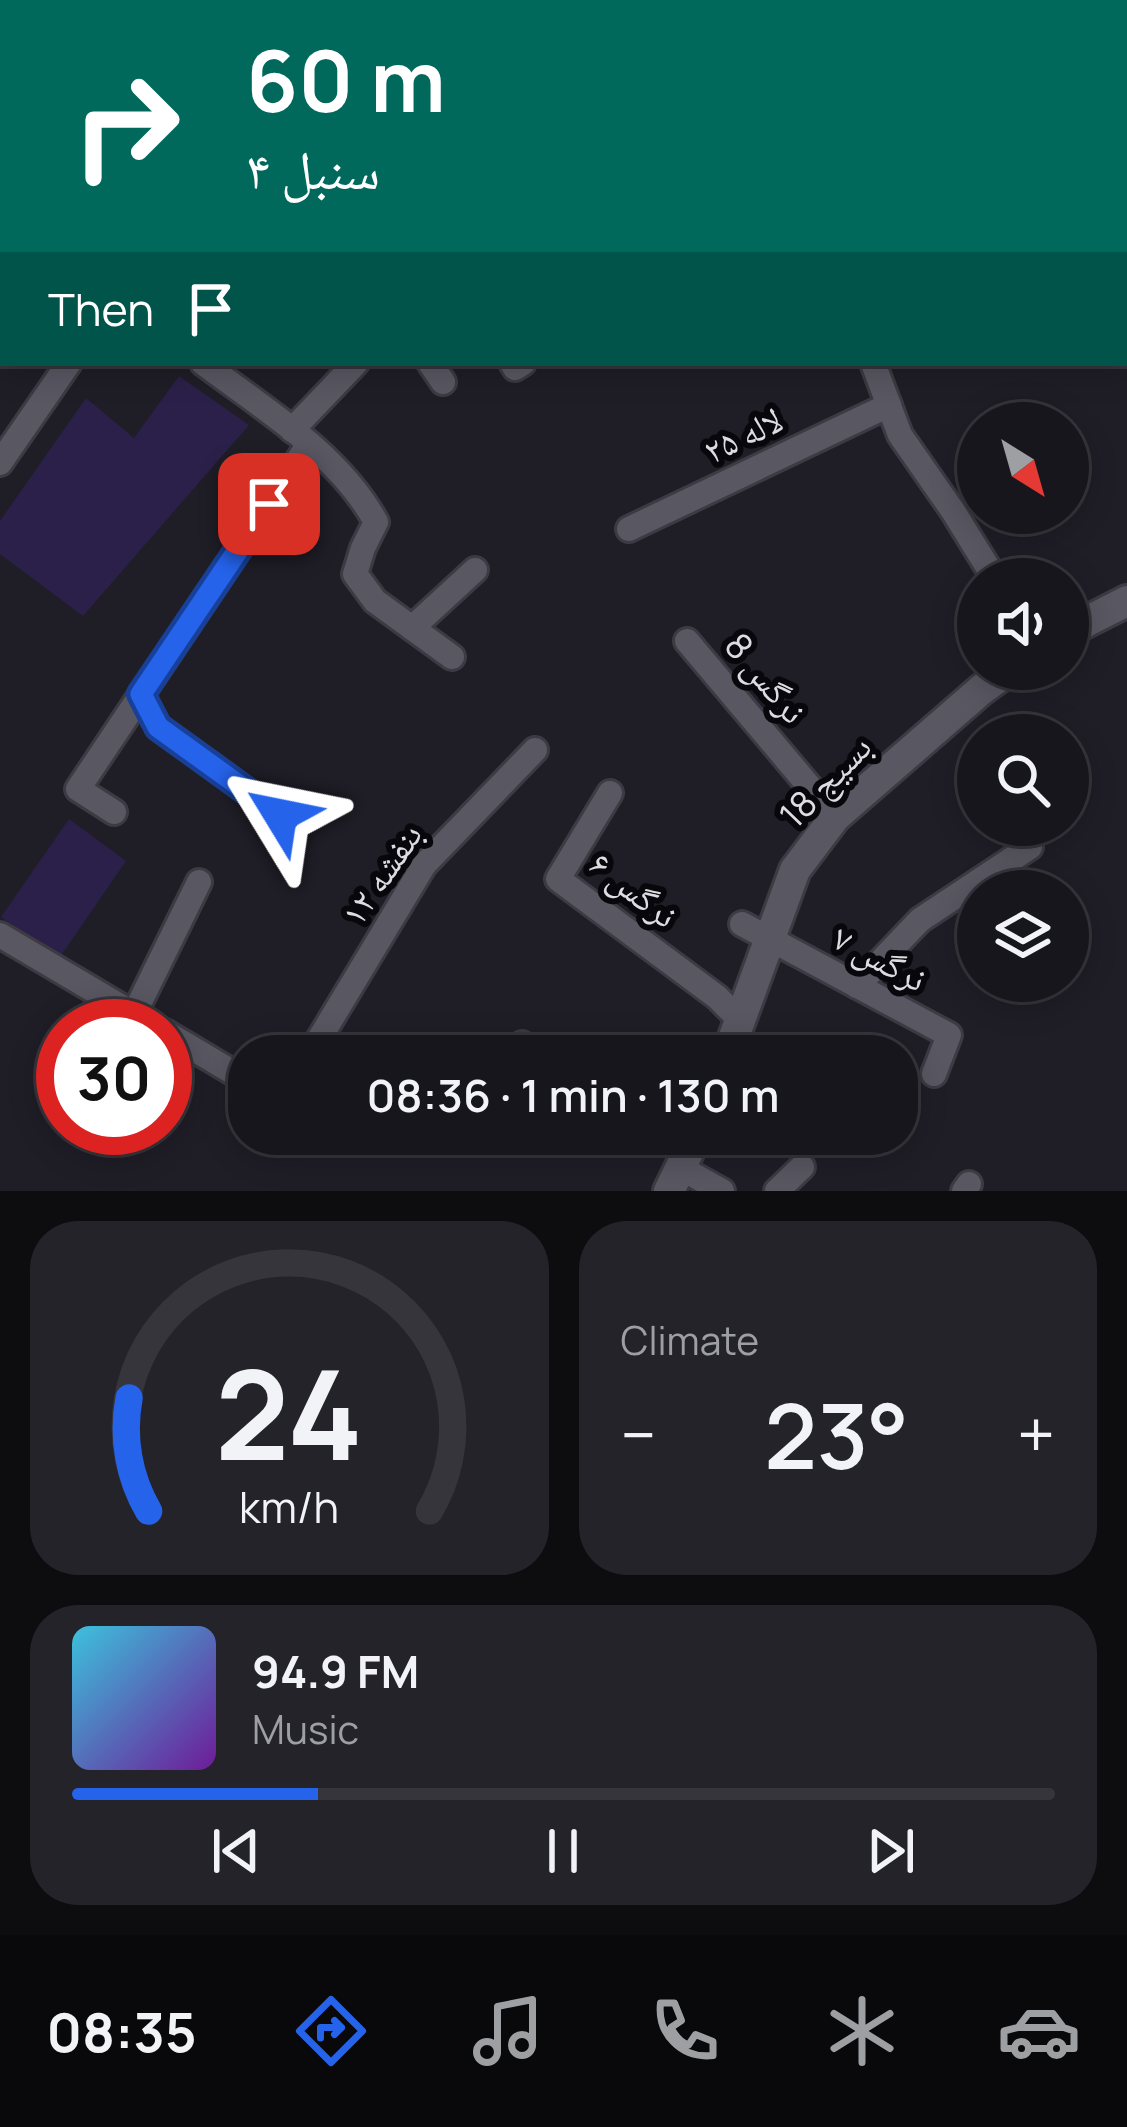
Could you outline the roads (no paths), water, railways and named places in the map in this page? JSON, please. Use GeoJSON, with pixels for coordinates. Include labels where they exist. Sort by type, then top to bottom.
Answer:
{"type":"FeatureCollection","features":[{"type":"Feature","properties":{"kind":"street"},"geometry":{"type":"LineString","coordinates":[[0,463],[66,366]]}},
{"type":"Feature","properties":{"kind":"street"},"geometry":{"type":"LineString","coordinates":[[207,366],[300,437],[361,494],[376,522],[355,574],[376,601],[452,657]]}},
{"type":"Feature","properties":{"kind":"street"},"geometry":{"type":"LineString","coordinates":[[114,812],[78,789],[300,437],[354,366]]}},
{"type":"Feature","properties":{"kind":"street"},"geometry":{"type":"LineString","coordinates":[[874,366],[900,435],[982,558]]}},
{"type":"Feature","properties":{"kind":"street","name":"لاله ۲۵"},"geometry":{"type":"LineString","coordinates":[[629,530],[889,405]]}},
{"type":"Feature","properties":{"kind":"street"},"geometry":{"type":"LineString","coordinates":[[412,628],[475,569]]}},
{"type":"Feature","properties":{"kind":"street"},"geometry":{"type":"LineString","coordinates":[[1089,623],[1124,610]]}},
{"type":"Feature","properties":{"kind":"street","name":"نرگس 8"},"geometry":{"type":"LineString","coordinates":[[687,641],[836,817]]}},
{"type":"Feature","properties":{"kind":"street","name":"بسیج 18"},"geometry":{"type":"LineString","coordinates":[[735,1035],[755,932],[795,870],[836,817],[983,690]]}},
{"type":"Feature","properties":{"kind":"street"},"geometry":{"type":"LineString","coordinates":[[141,694],[158,727],[280,815]]}},
{"type":"Feature","properties":{"kind":"street","name":"بنفشه ۱۲"},"geometry":{"type":"LineString","coordinates":[[322,1035],[424,865],[535,750]]}},
{"type":"Feature","properties":{"kind":"street","name":"نرگس ۶"},"geometry":{"type":"LineString","coordinates":[[610,793],[558,879],[717,997],[740,1020]]}},
{"type":"Feature","properties":{"kind":"street"},"geometry":{"type":"LineString","coordinates":[[856,986],[920,920],[1030,847]]}},
{"type":"Feature","properties":{"kind":"street"},"geometry":{"type":"LineString","coordinates":[[152,999],[199,882]]}},
{"type":"Feature","properties":{"kind":"street","name":"نرگس ۷"},"geometry":{"type":"LineString","coordinates":[[755,932],[949,1035],[934,1074]]}},
{"type":"Feature","properties":{"kind":"street"},"geometry":{"type":"LineString","coordinates":[[0,934],[109,999]]}},
{"type":"Feature","properties":{"kind":"street"},"geometry":{"type":"LineString","coordinates":[[192,1048],[228,1070]]}},
{"type":"Feature","properties":{"kind":"street"},"geometry":{"type":"LineString","coordinates":[[777,1191],[802,1167]]}},
{"type":"Feature","properties":{"kind":"street"},"geometry":{"type":"LineString","coordinates":[[675,1179],[722,1191]]}}]}
